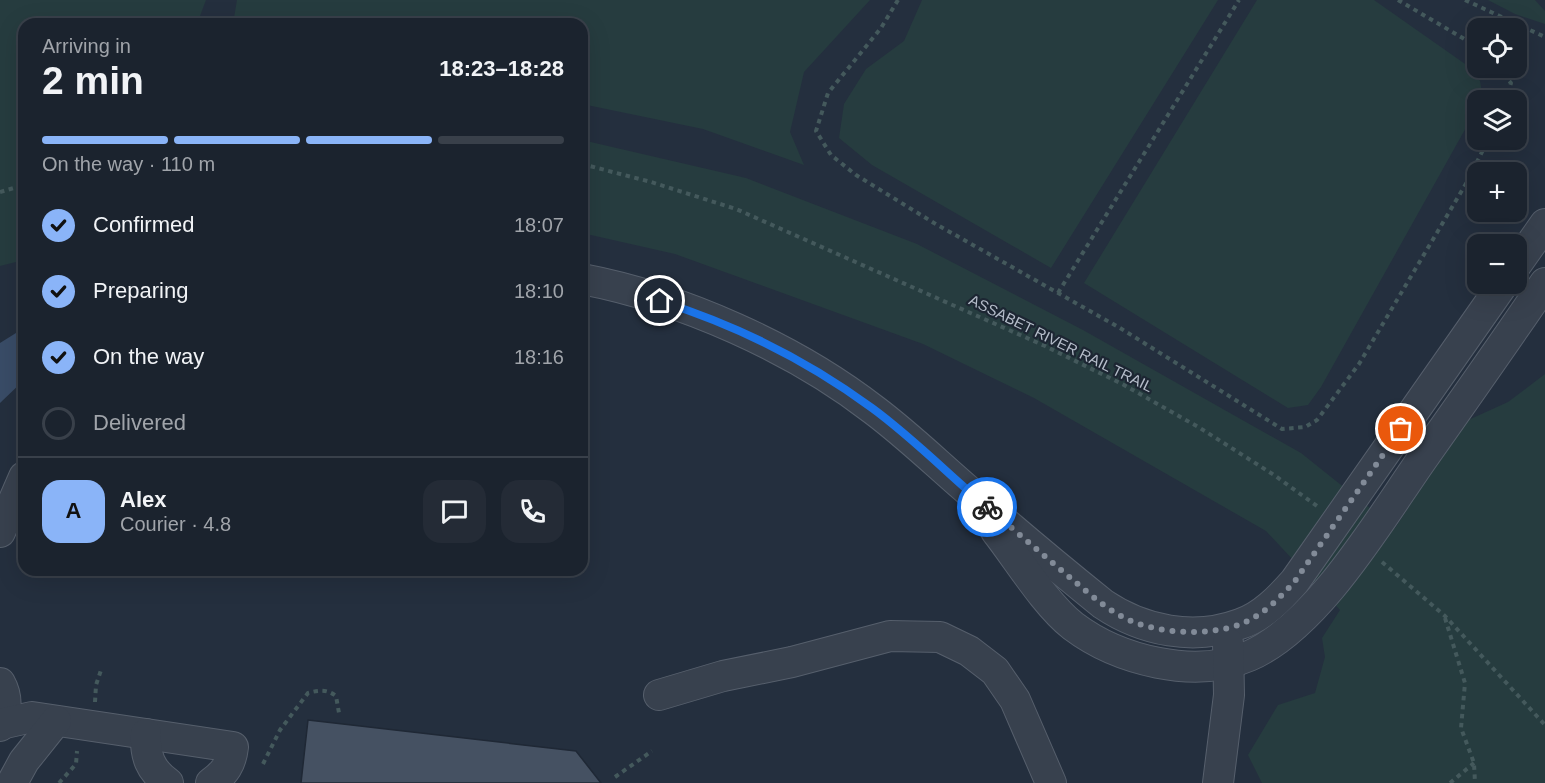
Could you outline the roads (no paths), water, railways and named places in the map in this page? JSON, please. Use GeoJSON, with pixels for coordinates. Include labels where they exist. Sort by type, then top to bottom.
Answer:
{"type":"FeatureCollection","features":[{"type":"Feature","properties":{"kind":"street"},"geometry":{"type":"LineString","coordinates":[[1527,249],[1545,224]]}},
{"type":"Feature","properties":{"kind":"street"},"geometry":{"type":"LineString","coordinates":[[588,281],[692,311],[776,348],[844,388],[911,439],[1082,587],[1121,616],[1138,624],[1171,631],[1206,631],[1242,624],[1256,616],[1283,594],[1295,581],[1496,294]]}},
{"type":"Feature","properties":{"kind":"street"},"geometry":{"type":"LineString","coordinates":[[964,487],[1055,609],[1072,625],[1115,650],[1140,658],[1188,666],[1229,663],[1249,657],[1298,621],[1327,591],[1362,545],[1545,283]]}},
{"type":"Feature","properties":{"kind":"street"},"geometry":{"type":"LineString","coordinates":[[0,532],[18,491]]}},
{"type":"Feature","properties":{"kind":"street"},"geometry":{"type":"LineString","coordinates":[[1218,783],[1228,704],[1229,663],[1226,628]]}},
{"type":"Feature","properties":{"kind":"street"},"geometry":{"type":"LineString","coordinates":[[659,695],[723,676],[792,662],[890,636],[940,637],[969,651],[995,671],[1015,700],[1051,783]]}},
{"type":"Feature","properties":{"kind":"street"},"geometry":{"type":"LineString","coordinates":[[2,686],[44,719]]}},
{"type":"Feature","properties":{"kind":"street"},"geometry":{"type":"LineString","coordinates":[[2,686],[5,712],[1,725],[44,719],[232,747],[231,761],[223,774],[211,783]]}},
{"type":"Feature","properties":{"kind":"street"},"geometry":{"type":"LineString","coordinates":[[12,783],[44,719]]}},
{"type":"Feature","properties":{"kind":"street"},"geometry":{"type":"LineString","coordinates":[[146,734],[145,749],[149,763],[157,775],[168,783]]}},
{"type":"Feature","properties":{"kind":"water"},"geometry":{"type":"Polygon","coordinates":[[[18,332],[18,386],[0,403],[0,343],[18,332]]]}}]}
